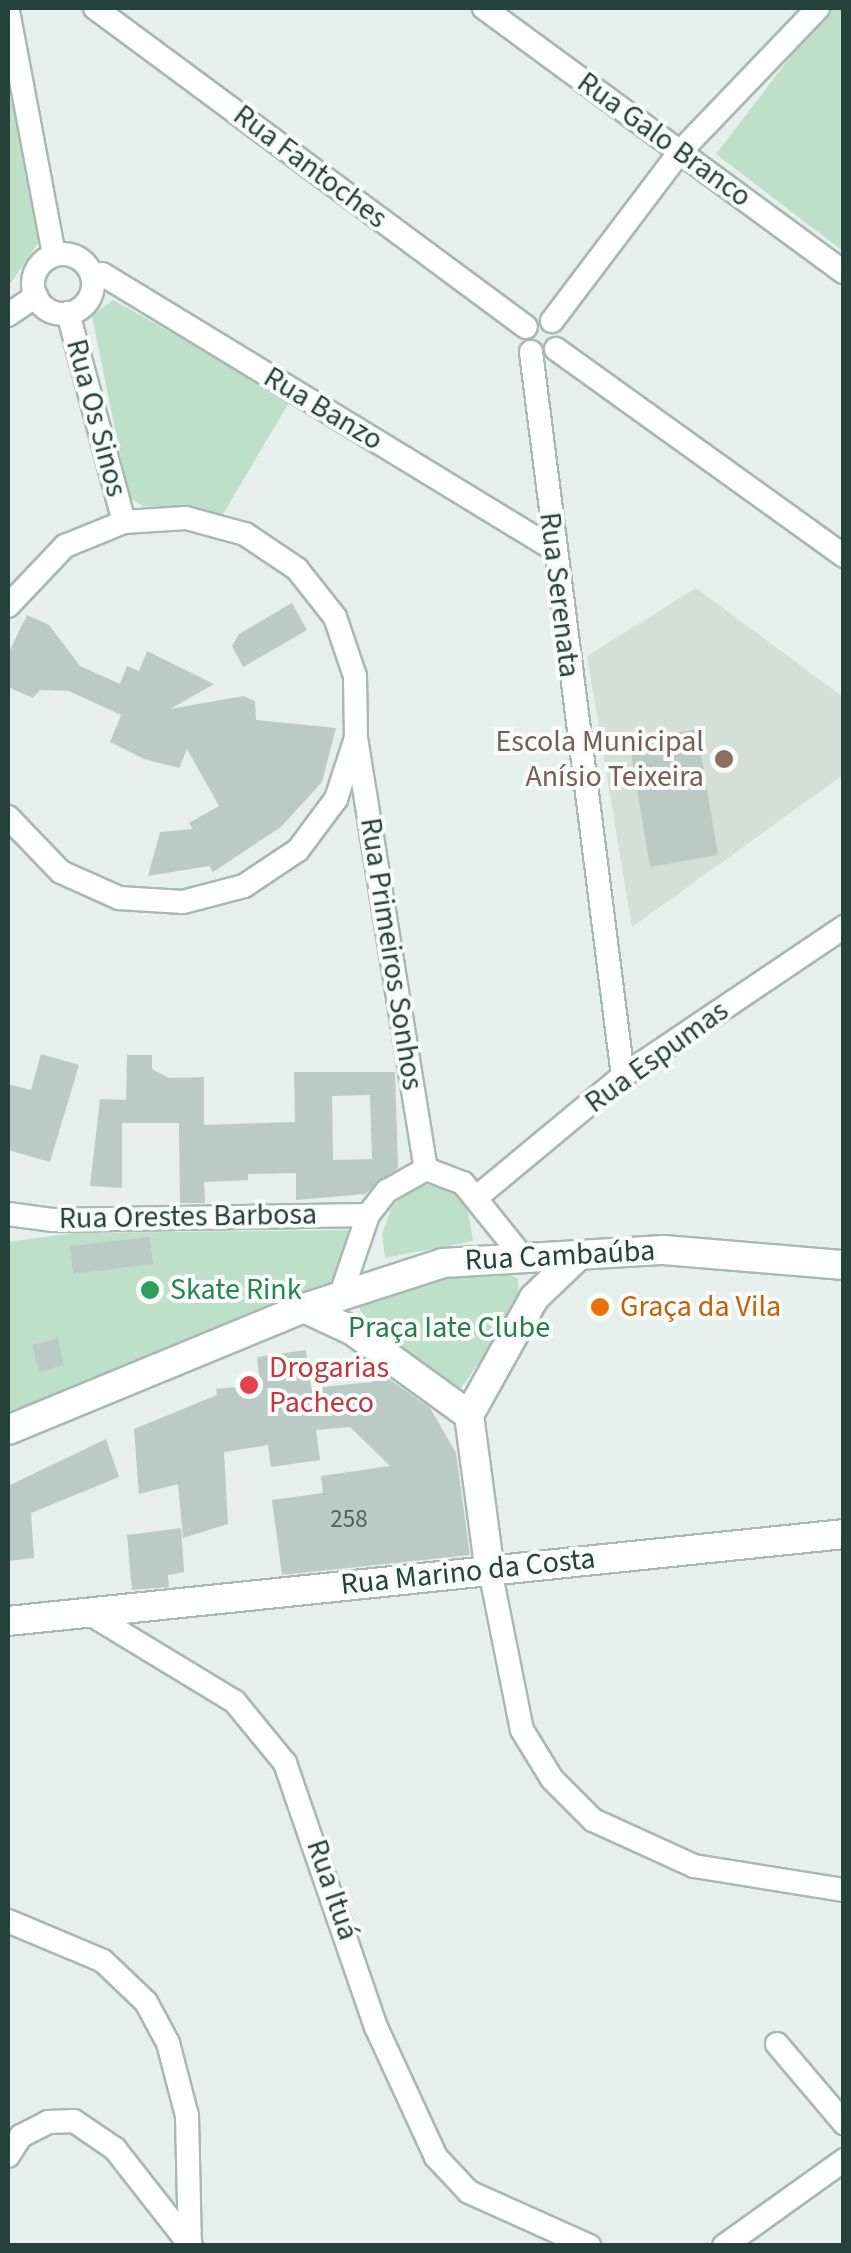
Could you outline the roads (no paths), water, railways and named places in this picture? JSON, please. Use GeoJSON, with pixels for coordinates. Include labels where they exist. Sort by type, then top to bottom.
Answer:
{"type":"FeatureCollection","features":[{"type":"Feature","properties":{"kind":"street","name":"Rua Fantoches"},"geometry":{"type":"LineString","coordinates":[[95,8],[526,327]]}},
{"type":"Feature","properties":{"kind":"street","name":"Rua Galo Branco"},"geometry":{"type":"LineString","coordinates":[[484,8],[844,272]]}},
{"type":"Feature","properties":{"kind":"street"},"geometry":{"type":"LineString","coordinates":[[526,327],[552,321],[680,152],[818,8]]}},
{"type":"Feature","properties":{"kind":"street"},"geometry":{"type":"LineString","coordinates":[[8,12],[54,255]]}},
{"type":"Feature","properties":{"kind":"street"},"geometry":{"type":"LineString","coordinates":[[54,255],[74,256],[92,276],[85,304],[68,313],[50,310],[36,296],[34,276],[54,255]]}},
{"type":"Feature","properties":{"kind":"street","name":"Rua Banzo"},"geometry":{"type":"LineString","coordinates":[[92,276],[102,274],[552,548]]}},
{"type":"Feature","properties":{"kind":"street"},"geometry":{"type":"LineString","coordinates":[[8,315],[36,296]]}},
{"type":"Feature","properties":{"kind":"street","name":"Rua Os Sinos"},"geometry":{"type":"LineString","coordinates":[[68,313],[124,522]]}},
{"type":"Feature","properties":{"kind":"street"},"geometry":{"type":"LineString","coordinates":[[552,321],[556,348]]}},
{"type":"Feature","properties":{"kind":"street","name":"Rua Serenata"},"geometry":{"type":"LineString","coordinates":[[526,327],[623,1076]]}},
{"type":"Feature","properties":{"kind":"street"},"geometry":{"type":"LineString","coordinates":[[531,352],[556,348],[844,556]]}},
{"type":"Feature","properties":{"kind":"street","name":"Rua Primeiros Sonhos"},"geometry":{"type":"LineString","coordinates":[[8,606],[65,546],[124,522],[186,518],[245,534],[297,569],[340,632],[355,676],[356,738],[426,1169]]}},
{"type":"Feature","properties":{"kind":"street","name":"Rua Primeiros Sonhos"},"geometry":{"type":"LineString","coordinates":[[8,817],[60,872],[119,898],[183,902],[244,886],[298,850],[336,799],[356,738]]}},
{"type":"Feature","properties":{"kind":"street","name":"Rua Espumas"},"geometry":{"type":"LineString","coordinates":[[478,1196],[623,1076],[844,927]]}},
{"type":"Feature","properties":{"kind":"street"},"geometry":{"type":"LineString","coordinates":[[353,1331],[342,1294],[368,1215],[386,1191],[426,1169],[448,1174],[478,1196],[520,1254],[534,1298]]}},
{"type":"Feature","properties":{"kind":"street","name":"Rua Orestes Barbosa"},"geometry":{"type":"LineString","coordinates":[[8,1216],[368,1215]]}},
{"type":"Feature","properties":{"kind":"street","name":"Rua Cambaúba"},"geometry":{"type":"LineString","coordinates":[[8,1430],[304,1308],[442,1264],[520,1254],[757,1253],[844,1265]]}},
{"type":"Feature","properties":{"kind":"street"},"geometry":{"type":"LineString","coordinates":[[578,1256],[534,1298],[469,1414],[490,1566],[522,1730],[552,1779],[593,1820],[694,1866],[844,1890]]}},
{"type":"Feature","properties":{"kind":"street"},"geometry":{"type":"LineString","coordinates":[[304,1308],[353,1331],[469,1414]]}},
{"type":"Feature","properties":{"kind":"street","name":"Rua Marino da Costa"},"geometry":{"type":"LineString","coordinates":[[92,1615],[490,1566],[844,1534]]}},
{"type":"Feature","properties":{"kind":"street"},"geometry":{"type":"LineString","coordinates":[[8,1621],[92,1615]]}},
{"type":"Feature","properties":{"kind":"street","name":"Rua Ituá"},"geometry":{"type":"LineString","coordinates":[[92,1615],[235,1702],[285,1762],[376,2026],[436,2157],[469,2192],[589,2246]]}},
{"type":"Feature","properties":{"kind":"street"},"geometry":{"type":"LineString","coordinates":[[8,1921],[103,1961],[146,2002],[168,2043],[187,2116],[190,2244]]}},
{"type":"Feature","properties":{"kind":"street"},"geometry":{"type":"LineString","coordinates":[[777,2044],[844,2123]]}},
{"type":"Feature","properties":{"kind":"street"},"geometry":{"type":"LineString","coordinates":[[8,2156],[21,2136],[48,2122],[74,2122],[115,2149],[190,2244]]}},
{"type":"Feature","properties":{"kind":"street"},"geometry":{"type":"LineString","coordinates":[[724,2246],[844,2160]]}},
{"type":"Feature","properties":{"kind":"place","name":"Escola Municipal Anísio Teixeira"},"geometry":{"type":"Point","coordinates":[724,759]}},
{"type":"Feature","properties":{"kind":"place","name":"Skate Rink"},"geometry":{"type":"Point","coordinates":[150,1290]}},
{"type":"Feature","properties":{"kind":"place","name":"Graça da Vila"},"geometry":{"type":"Point","coordinates":[600,1307]}},
{"type":"Feature","properties":{"kind":"place","name":"Drogarias Pacheco"},"geometry":{"type":"Point","coordinates":[249,1385]}},
{"type":"Feature","properties":{"kind":"park label","name":"Praça Iate Clube"},"geometry":{"type":"Point","coordinates":[449,1328]}}]}
